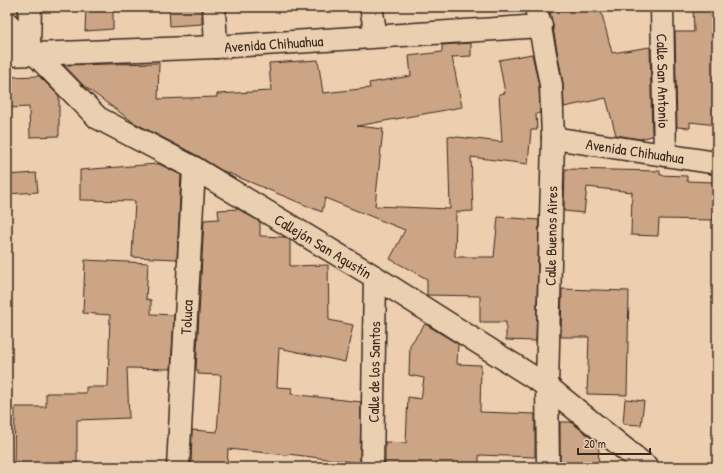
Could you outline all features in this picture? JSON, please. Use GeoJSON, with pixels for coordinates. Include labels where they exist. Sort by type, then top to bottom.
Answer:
{"type":"FeatureCollection","features":[{"type":"Feature","properties":{"kind":"street"},"geometry":{"type":"LineString","coordinates":[[30,7],[32,50]]}},
{"type":"Feature","properties":{"kind":"street"},"geometry":{"type":"LineString","coordinates":[[214,7],[216,47]]}},
{"type":"Feature","properties":{"kind":"street"},"geometry":{"type":"LineString","coordinates":[[371,7],[376,36]]}},
{"type":"Feature","properties":{"kind":"street","name":"Calle San Antonio"},"geometry":{"type":"LineString","coordinates":[[662,7],[665,155]]}},
{"type":"Feature","properties":{"kind":"street","name":"Avenida Chihuahua"},"geometry":{"type":"LineString","coordinates":[[7,55],[32,50],[216,47],[376,36],[538,16]]}},
{"type":"Feature","properties":{"kind":"street","name":"Calle Buenos Aires"},"geometry":{"type":"LineString","coordinates":[[538,16],[551,86],[553,138],[547,386],[548,467]]}},
{"type":"Feature","properties":{"kind":"street","name":"Callejón San Agustín"},"geometry":{"type":"LineString","coordinates":[[7,22],[98,118],[194,168],[375,278],[547,386],[647,467]]}},
{"type":"Feature","properties":{"kind":"street","name":"Avenida Chihuahua"},"geometry":{"type":"LineString","coordinates":[[553,138],[717,163]]}},
{"type":"Feature","properties":{"kind":"street","name":"Toluca"},"geometry":{"type":"LineString","coordinates":[[178,467],[194,168]]}},
{"type":"Feature","properties":{"kind":"street","name":"Calle de los Santos"},"geometry":{"type":"LineString","coordinates":[[372,467],[375,278]]}},
{"type":"Feature","properties":{"kind":"building"},"geometry":{"type":"Polygon","coordinates":[[[86,7],[113,7],[113,29],[85,31],[86,7]]]}},
{"type":"Feature","properties":{"kind":"building"},"geometry":{"type":"Polygon","coordinates":[[[169,7],[202,7],[202,24],[170,26],[169,7]]]}},
{"type":"Feature","properties":{"kind":"building"},"geometry":{"type":"Polygon","coordinates":[[[549,7],[600,7],[612,53],[650,47],[652,136],[640,139],[616,135],[606,98],[564,107],[563,83],[549,7]]]}},
{"type":"Feature","properties":{"kind":"building"},"geometry":{"type":"Polygon","coordinates":[[[693,7],[717,7],[717,125],[690,122],[690,128],[677,127],[675,32],[694,32],[693,7]]]}},
{"type":"Feature","properties":{"kind":"building"},"geometry":{"type":"Polygon","coordinates":[[[471,43],[471,56],[452,57],[462,107],[357,126],[383,129],[375,206],[450,209],[448,136],[502,142],[499,94],[505,93],[499,60],[532,54],[539,86],[540,113],[536,114],[537,130],[531,130],[528,164],[471,157],[473,211],[456,212],[455,257],[494,257],[498,217],[539,220],[536,341],[506,340],[506,322],[480,322],[480,296],[427,295],[427,279],[390,259],[405,230],[325,198],[322,212],[221,170],[200,157],[133,122],[84,86],[64,65],[159,63],[158,99],[217,97],[217,94],[271,91],[269,63],[318,60],[323,93],[370,88],[369,83],[411,76],[409,56],[442,52],[442,45],[471,43]]]}},
{"type":"Feature","properties":{"kind":"building"},"geometry":{"type":"Polygon","coordinates":[[[39,76],[59,96],[59,136],[30,137],[29,107],[7,108],[7,77],[39,76]]]}},
{"type":"Feature","properties":{"kind":"building"},"geometry":{"type":"Polygon","coordinates":[[[157,163],[181,175],[177,259],[132,257],[135,201],[80,200],[80,170],[157,163]]]}},
{"type":"Feature","properties":{"kind":"building"},"geometry":{"type":"Polygon","coordinates":[[[565,169],[660,171],[660,175],[687,176],[687,181],[714,182],[713,220],[659,219],[658,236],[631,235],[632,192],[587,187],[584,213],[564,211],[565,169]]]}},
{"type":"Feature","properties":{"kind":"building"},"geometry":{"type":"Polygon","coordinates":[[[36,173],[38,192],[7,194],[7,175],[36,173]]]}},
{"type":"Feature","properties":{"kind":"building"},"geometry":{"type":"Polygon","coordinates":[[[238,209],[260,222],[260,236],[284,237],[290,240],[290,266],[328,265],[329,320],[353,325],[345,362],[279,348],[277,387],[292,388],[291,394],[361,402],[360,463],[288,454],[228,449],[227,467],[191,467],[192,430],[217,432],[221,375],[198,374],[198,370],[196,370],[204,220],[219,219],[218,210],[238,209]]]}},
{"type":"Feature","properties":{"kind":"building"},"geometry":{"type":"Polygon","coordinates":[[[85,260],[148,263],[146,299],[151,300],[151,314],[174,315],[171,369],[127,368],[129,418],[77,420],[77,467],[14,467],[15,407],[46,407],[46,393],[86,393],[86,387],[108,387],[110,315],[83,313],[85,260]]]}},
{"type":"Feature","properties":{"kind":"building"},"geometry":{"type":"Polygon","coordinates":[[[562,289],[629,291],[627,395],[587,394],[589,337],[561,337],[562,289]]]}},
{"type":"Feature","properties":{"kind":"building"},"geometry":{"type":"Polygon","coordinates":[[[425,324],[458,344],[457,364],[481,365],[480,412],[535,414],[535,457],[479,455],[479,467],[385,466],[385,442],[406,443],[408,397],[421,399],[424,378],[409,375],[410,345],[425,324]]]}},
{"type":"Feature","properties":{"kind":"building"},"geometry":{"type":"Polygon","coordinates":[[[625,399],[644,401],[641,425],[623,424],[625,399]]]}},
{"type":"Feature","properties":{"kind":"building"},"geometry":{"type":"Polygon","coordinates":[[[560,422],[571,422],[599,444],[598,467],[560,467],[560,422]]]}}]}
